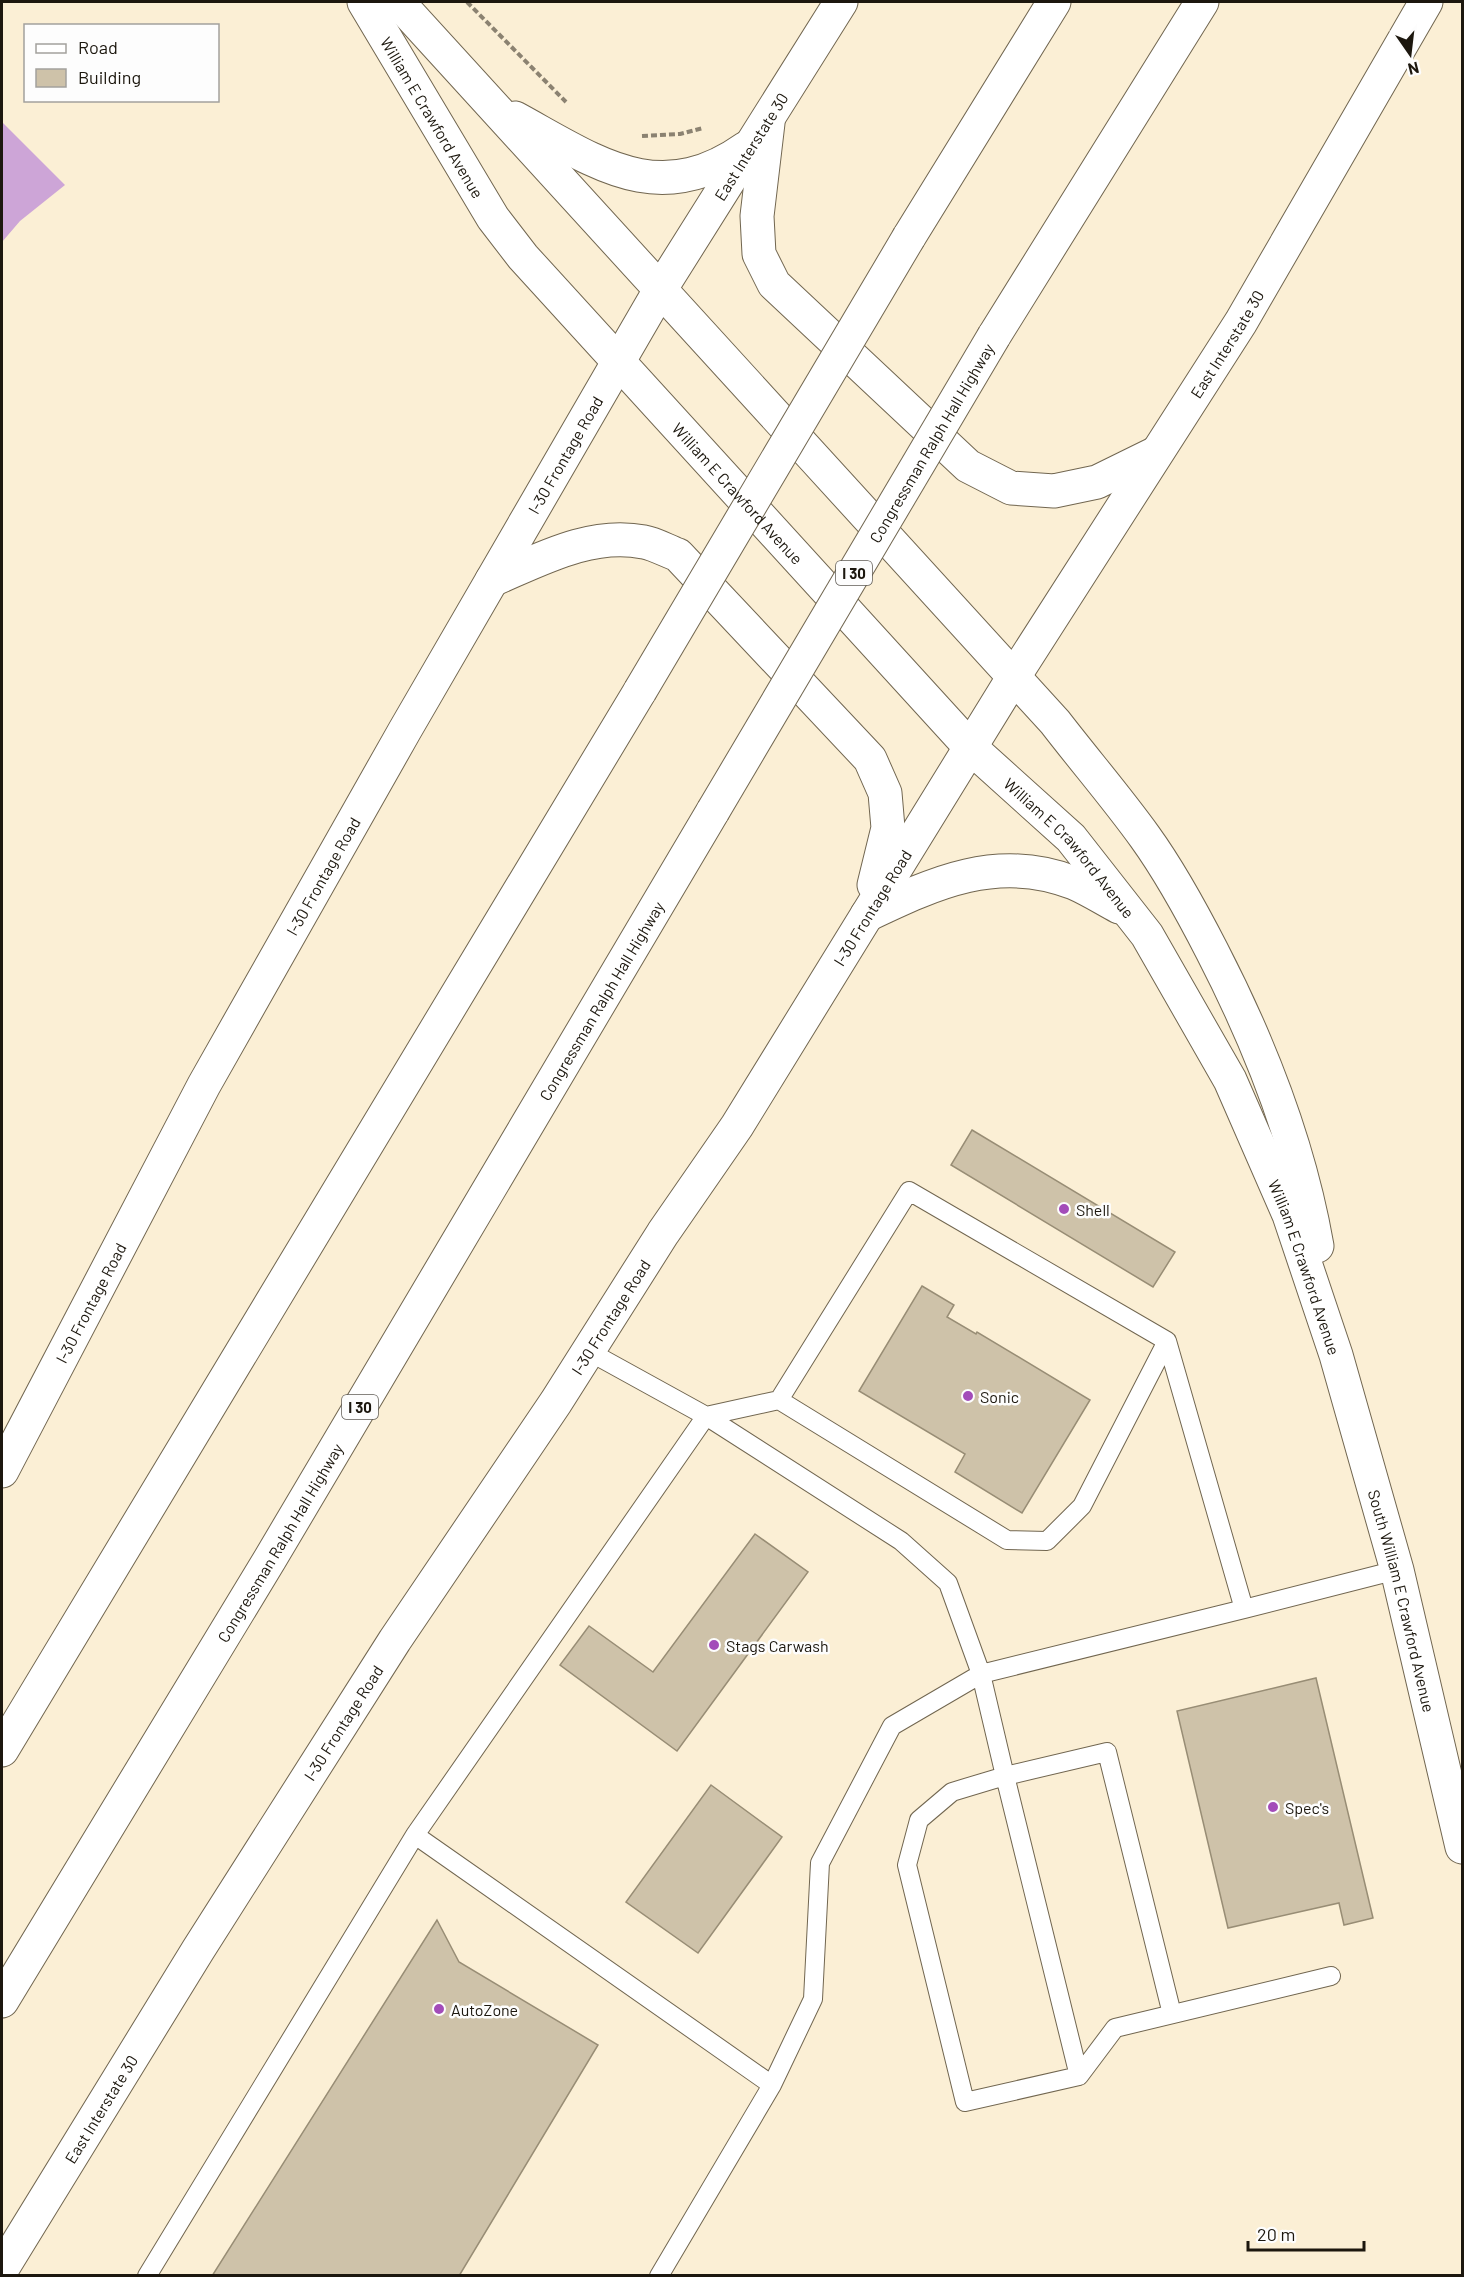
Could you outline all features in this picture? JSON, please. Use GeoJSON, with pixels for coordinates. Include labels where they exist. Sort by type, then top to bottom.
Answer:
{"type":"FeatureCollection","features":[{"type":"Feature","properties":{"kind":"main road","name":"William E Crawford Avenue"},"geometry":{"type":"LineString","coordinates":[[364,2],[493,218],[523,257],[970,747],[1071,838],[1147,935],[1230,1080],[1289,1215],[1336,1354]]}},
{"type":"Feature","properties":{"kind":"main road","name":"William E Crawford Avenue"},"geometry":{"type":"LineString","coordinates":[[398,2],[1055,722],[1146,838],[1194,916],[1236,998],[1277,1093],[1311,1211],[1336,1354]]}},
{"type":"Feature","properties":{"kind":"main road","name":"East Interstate 30"},"geometry":{"type":"LineString","coordinates":[[660,290],[841,2]]}},
{"type":"Feature","properties":{"kind":"main road"},"geometry":{"type":"LineString","coordinates":[[2,1750],[640,691],[909,237],[1054,2]]}},
{"type":"Feature","properties":{"kind":"main road","name":"Congressman Ralph Hall Highway"},"geometry":{"type":"LineString","coordinates":[[2,2001],[270,1559],[994,336],[1202,2]]}},
{"type":"Feature","properties":{"kind":"main road","name":"East Interstate 30"},"geometry":{"type":"LineString","coordinates":[[1013,678],[1241,322],[1426,2]]}},
{"type":"Feature","properties":{"kind":"main road"},"geometry":{"type":"LineString","coordinates":[[492,105],[595,162],[616,171],[638,176],[661,178],[707,170],[729,160],[750,146]]}},
{"type":"Feature","properties":{"kind":"main road"},"geometry":{"type":"LineString","coordinates":[[769,116],[757,216],[759,254],[774,284],[968,466],[1011,488],[1054,491],[1096,482],[1158,452]]}},
{"type":"Feature","properties":{"kind":"main road","name":"I-30 Frontage Road"},"geometry":{"type":"LineString","coordinates":[[2,1471],[204,1085],[660,290]]}},
{"type":"Feature","properties":{"kind":"main road"},"geometry":{"type":"LineString","coordinates":[[492,580],[560,551],[607,539],[644,542],[678,555],[870,759],[885,793],[888,828],[867,915]]}},
{"type":"Feature","properties":{"kind":"main road","name":"I-30 Frontage Road"},"geometry":{"type":"LineString","coordinates":[[198,1950],[395,1640],[588,1351],[663,1233],[737,1126],[1013,678]]}},
{"type":"Feature","properties":{"kind":"main road"},"geometry":{"type":"LineString","coordinates":[[867,915],[921,889],[949,879],[980,873],[1009,871],[1034,873],[1074,883],[1130,914]]}},
{"type":"Feature","properties":{"kind":"main road","name":"South William E Crawford Avenue"},"geometry":{"type":"LineString","coordinates":[[1336,1354],[1397,1570],[1462,1847]]}},
{"type":"Feature","properties":{"kind":"main road","name":"East Interstate 30"},"geometry":{"type":"LineString","coordinates":[[2,2269],[198,1950]]}},
{"type":"Feature","properties":{"kind":"lane"},"geometry":{"type":"LineString","coordinates":[[779,1400],[909,1191],[1167,1341],[1244,1609]]}},
{"type":"Feature","properties":{"kind":"lane"},"geometry":{"type":"LineString","coordinates":[[147,2276],[416,1835],[706,1416],[779,1400],[1007,1540],[1047,1541],[1082,1506],[1167,1341]]}},
{"type":"Feature","properties":{"kind":"lane"},"geometry":{"type":"LineString","coordinates":[[588,1351],[706,1416],[901,1541],[948,1583],[981,1674],[1079,2076]]}},
{"type":"Feature","properties":{"kind":"lane"},"geometry":{"type":"LineString","coordinates":[[659,2276],[772,2085],[813,1999],[820,1863],[892,1726],[981,1674],[1397,1570]]}},
{"type":"Feature","properties":{"kind":"lane"},"geometry":{"type":"LineString","coordinates":[[1172,2014],[1107,1752],[1005,1776],[952,1792],[919,1820],[907,1865],[965,2102],[1079,2076],[1114,2028],[1331,1976]]}},
{"type":"Feature","properties":{"kind":"lane"},"geometry":{"type":"LineString","coordinates":[[416,1835],[772,2085]]}},
{"type":"Feature","properties":{"kind":"path"},"geometry":{"type":"LineString","coordinates":[[466,2],[570,106]]}},
{"type":"Feature","properties":{"kind":"path"},"geometry":{"type":"LineString","coordinates":[[636,136],[680,134],[709,127]]}},
{"type":"Feature","properties":{"kind":"shaded area"},"geometry":{"type":"Polygon","coordinates":[[[2,122],[65,185],[20,221],[2,242],[2,122]]]}},
{"type":"Feature","properties":{"kind":"building"},"geometry":{"type":"Polygon","coordinates":[[[972,1130],[1175,1252],[1153,1287],[951,1165],[972,1130]]]}},
{"type":"Feature","properties":{"kind":"building"},"geometry":{"type":"Polygon","coordinates":[[[922,1286],[954,1305],[947,1317],[976,1334],[977,1332],[1090,1400],[1022,1513],[955,1472],[965,1454],[859,1391],[922,1286]]]}},
{"type":"Feature","properties":{"kind":"building","name":"Stags Carwash"},"geometry":{"type":"Polygon","coordinates":[[[755,1534],[808,1572],[677,1751],[560,1665],[589,1626],[653,1672],[755,1534]]]}},
{"type":"Feature","properties":{"kind":"building","name":"Spec's"},"geometry":{"type":"Polygon","coordinates":[[[1316,1678],[1373,1918],[1344,1925],[1339,1903],[1228,1928],[1177,1711],[1316,1678]]]}},
{"type":"Feature","properties":{"kind":"building"},"geometry":{"type":"Polygon","coordinates":[[[711,1785],[782,1837],[698,1953],[626,1902],[711,1785]]]}},
{"type":"Feature","properties":{"kind":"building"},"geometry":{"type":"Polygon","coordinates":[[[437,1920],[459,1962],[598,2045],[459,2276],[212,2276],[437,1920]]]}},
{"type":"Feature","properties":{"kind":"place","name":"Shell"},"geometry":{"type":"Point","coordinates":[1064,1209]}},
{"type":"Feature","properties":{"kind":"place","name":"Sonic"},"geometry":{"type":"Point","coordinates":[968,1396]}},
{"type":"Feature","properties":{"kind":"place","name":"Stags Carwash"},"geometry":{"type":"Point","coordinates":[714,1645]}},
{"type":"Feature","properties":{"kind":"place","name":"Spec's"},"geometry":{"type":"Point","coordinates":[1273,1807]}},
{"type":"Feature","properties":{"kind":"place","name":"AutoZone"},"geometry":{"type":"Point","coordinates":[439,2009]}}]}
